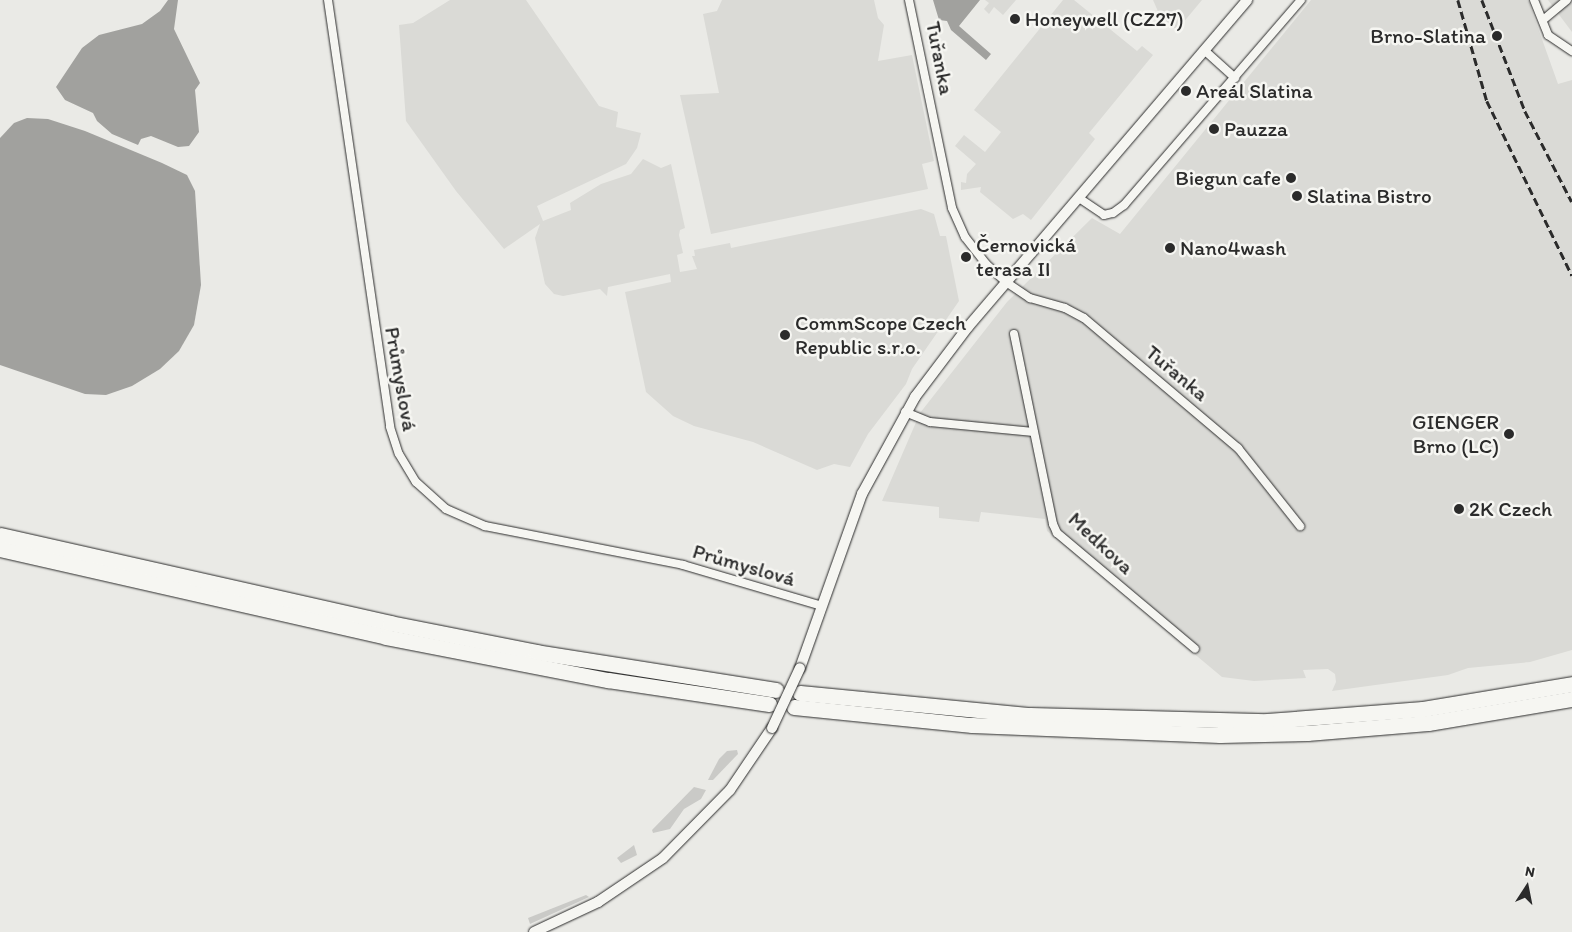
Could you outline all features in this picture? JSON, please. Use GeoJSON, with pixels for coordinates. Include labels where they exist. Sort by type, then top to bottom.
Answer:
{"type":"FeatureCollection","features":[{"type":"Feature","properties":{"kind":"highway"},"geometry":{"type":"LineString","coordinates":[[0,535],[516,648],[772,697],[599,678],[395,639],[0,549]]}},
{"type":"Feature","properties":{"kind":"highway"},"geometry":{"type":"LineString","coordinates":[[1572,684],[1423,709],[1248,721],[1040,716],[797,700],[991,726],[1220,735],[1307,733],[1428,723],[1572,699]]}},
{"type":"Feature","properties":{"kind":"street","name":"Průmyslová"},"geometry":{"type":"LineString","coordinates":[[328,0],[390,427],[399,454],[416,482],[446,509],[480,525],[683,565],[822,606]]}},
{"type":"Feature","properties":{"kind":"street","name":"Tuřanka"},"geometry":{"type":"LineString","coordinates":[[909,0],[955,218],[986,264],[1006,282],[1030,298],[1065,308],[1084,318],[1238,448],[1300,526]]}},
{"type":"Feature","properties":{"kind":"street"},"geometry":{"type":"LineString","coordinates":[[534,932],[598,902],[663,858],[730,790],[772,728],[800,668],[862,494],[905,412],[934,370],[1006,282],[1247,0]]}},
{"type":"Feature","properties":{"kind":"street"},"geometry":{"type":"LineString","coordinates":[[1079,198],[1104,214],[1117,211],[1156,172],[1301,0]]}},
{"type":"Feature","properties":{"kind":"street"},"geometry":{"type":"LineString","coordinates":[[1534,0],[1548,35],[1572,51]]}},
{"type":"Feature","properties":{"kind":"street"},"geometry":{"type":"LineString","coordinates":[[1542,20],[1567,0]]}},
{"type":"Feature","properties":{"kind":"street"},"geometry":{"type":"LineString","coordinates":[[1204,50],[1236,78]]}},
{"type":"Feature","properties":{"kind":"street","name":"Medkova"},"geometry":{"type":"LineString","coordinates":[[1014,334],[1057,533],[1196,649]]}},
{"type":"Feature","properties":{"kind":"street"},"geometry":{"type":"LineString","coordinates":[[905,412],[930,422],[1034,432]]}},
{"type":"Feature","properties":{"kind":"shaded area"},"geometry":{"type":"Polygon","coordinates":[[[168,0],[178,0],[174,29],[200,83],[195,90],[199,132],[189,146],[178,147],[151,136],[141,139],[138,145],[112,134],[97,121],[93,113],[65,100],[56,87],[82,48],[99,35],[142,24],[160,11],[168,0]]]}},
{"type":"Feature","properties":{"kind":"shaded area"},"geometry":{"type":"Polygon","coordinates":[[[450,0],[526,0],[599,106],[618,112],[616,127],[641,133],[637,148],[626,164],[537,206],[543,221],[571,210],[570,203],[601,184],[631,174],[643,159],[661,168],[671,164],[685,228],[680,230],[679,235],[683,253],[677,255],[680,272],[697,269],[692,256],[695,256],[694,250],[730,243],[731,248],[921,209],[934,214],[940,236],[946,236],[959,301],[912,369],[906,384],[868,434],[850,467],[834,464],[817,470],[753,442],[694,426],[673,416],[646,392],[625,292],[671,282],[670,274],[608,287],[607,296],[600,289],[563,296],[554,294],[545,284],[535,238],[540,224],[504,249],[456,191],[406,121],[399,25],[413,23],[450,0]]]}},
{"type":"Feature","properties":{"kind":"shaded area"},"geometry":{"type":"Polygon","coordinates":[[[722,0],[874,0],[878,18],[884,25],[878,61],[912,55],[934,161],[922,164],[928,189],[711,234],[680,95],[719,93],[703,14],[717,11],[722,0]]]}},
{"type":"Feature","properties":{"kind":"shaded area"},"geometry":{"type":"Polygon","coordinates":[[[933,0],[980,0],[959,26],[991,54],[986,60],[951,30],[947,21],[939,20],[933,0]]]}},
{"type":"Feature","properties":{"kind":"shaded area"},"geometry":{"type":"Polygon","coordinates":[[[985,0],[1016,0],[1003,15],[994,7],[989,14],[984,9],[989,3],[985,0]]]}},
{"type":"Feature","properties":{"kind":"shaded area"},"geometry":{"type":"Polygon","coordinates":[[[1063,0],[1074,0],[1137,51],[1142,46],[1153,55],[1089,133],[1095,139],[1031,220],[1023,214],[1013,219],[980,192],[981,187],[961,190],[961,182],[966,183],[967,174],[976,164],[955,146],[964,135],[985,152],[1001,132],[974,110],[1063,0]]]}},
{"type":"Feature","properties":{"kind":"shaded area"},"geometry":{"type":"Polygon","coordinates":[[[1153,0],[1202,0],[1177,30],[1160,16],[1153,0]]]}},
{"type":"Feature","properties":{"kind":"shaded area"},"geometry":{"type":"Polygon","coordinates":[[[1311,0],[1528,0],[1558,84],[1572,80],[1572,650],[1530,662],[1468,668],[1448,675],[1332,691],[1336,682],[1335,674],[1328,669],[1303,670],[1306,678],[1254,681],[1222,677],[1047,531],[1045,519],[981,512],[979,522],[939,518],[939,507],[882,501],[920,413],[1007,302],[1092,218],[1120,234],[1311,0]]]}},
{"type":"Feature","properties":{"kind":"shaded area"},"geometry":{"type":"Polygon","coordinates":[[[1548,0],[1572,0],[1572,32],[1548,0]]]}},
{"type":"Feature","properties":{"kind":"shaded area"},"geometry":{"type":"Polygon","coordinates":[[[27,118],[48,119],[85,131],[162,163],[187,175],[195,191],[201,285],[194,325],[179,351],[160,369],[132,386],[106,395],[85,394],[0,365],[0,138],[14,123],[27,118]]]}},
{"type":"Feature","properties":{"kind":"shaded area"},"geometry":{"type":"Polygon","coordinates":[[[737,750],[738,754],[713,780],[708,780],[719,759],[727,751],[737,750]]]}},
{"type":"Feature","properties":{"kind":"shaded area"},"geometry":{"type":"Polygon","coordinates":[[[694,787],[706,790],[701,799],[684,809],[670,829],[653,833],[652,830],[694,787]]]}},
{"type":"Feature","properties":{"kind":"shaded area"},"geometry":{"type":"Polygon","coordinates":[[[634,845],[637,855],[621,863],[617,858],[634,845]]]}},
{"type":"Feature","properties":{"kind":"shaded area"},"geometry":{"type":"Polygon","coordinates":[[[586,895],[589,897],[530,924],[528,918],[586,895]]]}},
{"type":"Feature","properties":{"kind":"railway"},"geometry":{"type":"LineString","coordinates":[[1458,0],[1487,101],[1572,275]]}},
{"type":"Feature","properties":{"kind":"railway"},"geometry":{"type":"LineString","coordinates":[[1482,0],[1525,111],[1572,202]]}},
{"type":"Feature","properties":{"kind":"place","name":"Honeywell (CZ27)"},"geometry":{"type":"Point","coordinates":[1015,19]}},
{"type":"Feature","properties":{"kind":"place","name":"Brno-Slatina"},"geometry":{"type":"Point","coordinates":[1497,36]}},
{"type":"Feature","properties":{"kind":"place","name":"Areál Slatina"},"geometry":{"type":"Point","coordinates":[1186,91]}},
{"type":"Feature","properties":{"kind":"place","name":"Pauzza"},"geometry":{"type":"Point","coordinates":[1214,129]}},
{"type":"Feature","properties":{"kind":"place","name":"Biegun cafe"},"geometry":{"type":"Point","coordinates":[1291,178]}},
{"type":"Feature","properties":{"kind":"place","name":"Slatina Bistro"},"geometry":{"type":"Point","coordinates":[1297,196]}},
{"type":"Feature","properties":{"kind":"place","name":"Nano4wash"},"geometry":{"type":"Point","coordinates":[1170,248]}},
{"type":"Feature","properties":{"kind":"place","name":"Černovická terasa II"},"geometry":{"type":"Point","coordinates":[966,257]}},
{"type":"Feature","properties":{"kind":"place","name":"CommScope Czech Republic s.r.o."},"geometry":{"type":"Point","coordinates":[785,335]}},
{"type":"Feature","properties":{"kind":"place","name":"GIENGER Brno (LC)"},"geometry":{"type":"Point","coordinates":[1509,434]}},
{"type":"Feature","properties":{"kind":"place","name":"2K Czech"},"geometry":{"type":"Point","coordinates":[1459,509]}}]}
